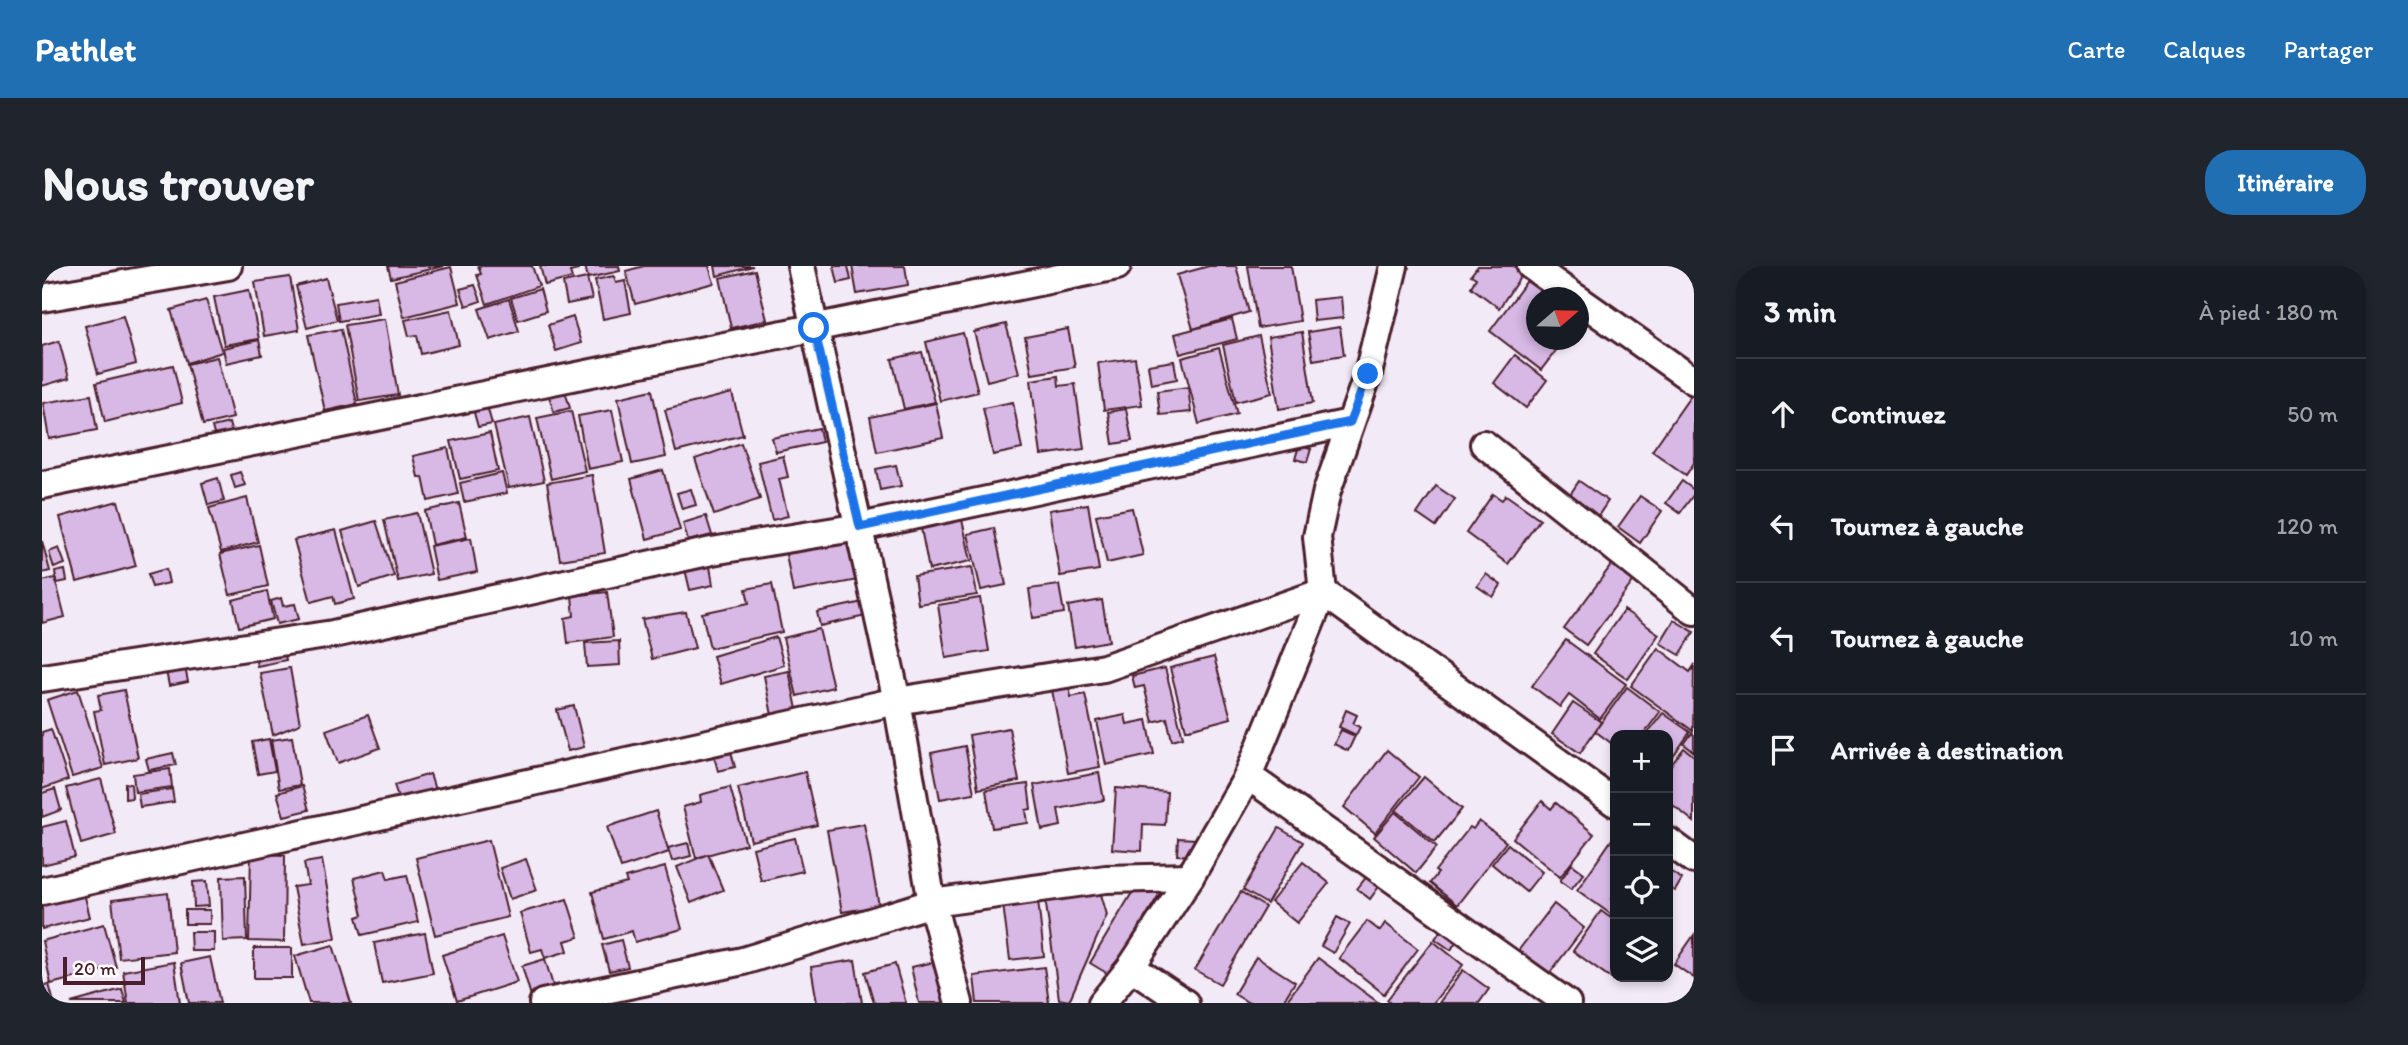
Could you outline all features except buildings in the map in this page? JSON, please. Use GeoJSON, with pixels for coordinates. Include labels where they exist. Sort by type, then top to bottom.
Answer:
{"type":"FeatureCollection","features":[{"type":"Feature","properties":{"kind":"street"},"geometry":{"type":"LineString","coordinates":[[42,298],[228,266]]}},
{"type":"Feature","properties":{"kind":"street"},"geometry":{"type":"LineString","coordinates":[[801,266],[897,701],[932,903],[959,1003]]}},
{"type":"Feature","properties":{"kind":"street"},"geometry":{"type":"LineString","coordinates":[[42,485],[1117,266]]}},
{"type":"Feature","properties":{"kind":"street"},"geometry":{"type":"LineString","coordinates":[[1102,1003],[1130,967],[1190,877],[1248,776],[1323,592],[1317,537],[1327,491],[1368,374],[1394,266]]}},
{"type":"Feature","properties":{"kind":"street"},"geometry":{"type":"LineString","coordinates":[[1531,266],[1561,287]]}},
{"type":"Feature","properties":{"kind":"street"},"geometry":{"type":"LineString","coordinates":[[1589,307],[1694,381]]}},
{"type":"Feature","properties":{"kind":"street"},"geometry":{"type":"LineString","coordinates":[[42,678],[332,634],[712,551],[860,527],[1350,422]]}},
{"type":"Feature","properties":{"kind":"street"},"geometry":{"type":"LineString","coordinates":[[1484,444],[1694,611]]}},
{"type":"Feature","properties":{"kind":"street"},"geometry":{"type":"LineString","coordinates":[[42,891],[897,701],[1104,668],[1323,592]]}},
{"type":"Feature","properties":{"kind":"street"},"geometry":{"type":"LineString","coordinates":[[1323,592],[1610,799]]}},
{"type":"Feature","properties":{"kind":"street"},"geometry":{"type":"LineString","coordinates":[[1248,776],[1567,1003]]}},
{"type":"Feature","properties":{"kind":"street"},"geometry":{"type":"LineString","coordinates":[[1673,845],[1694,860]]}},
{"type":"Feature","properties":{"kind":"street"},"geometry":{"type":"LineString","coordinates":[[543,1003],[743,961],[932,903],[1106,879],[1190,877]]}},
{"type":"Feature","properties":{"kind":"street"},"geometry":{"type":"LineString","coordinates":[[1130,967],[1185,1003]]}},
{"type":"Feature","properties":{"kind":"route"},"geometry":{"type":"LineString","coordinates":[[814,328],[860,527],[1350,422],[1368,374]]}}]}
